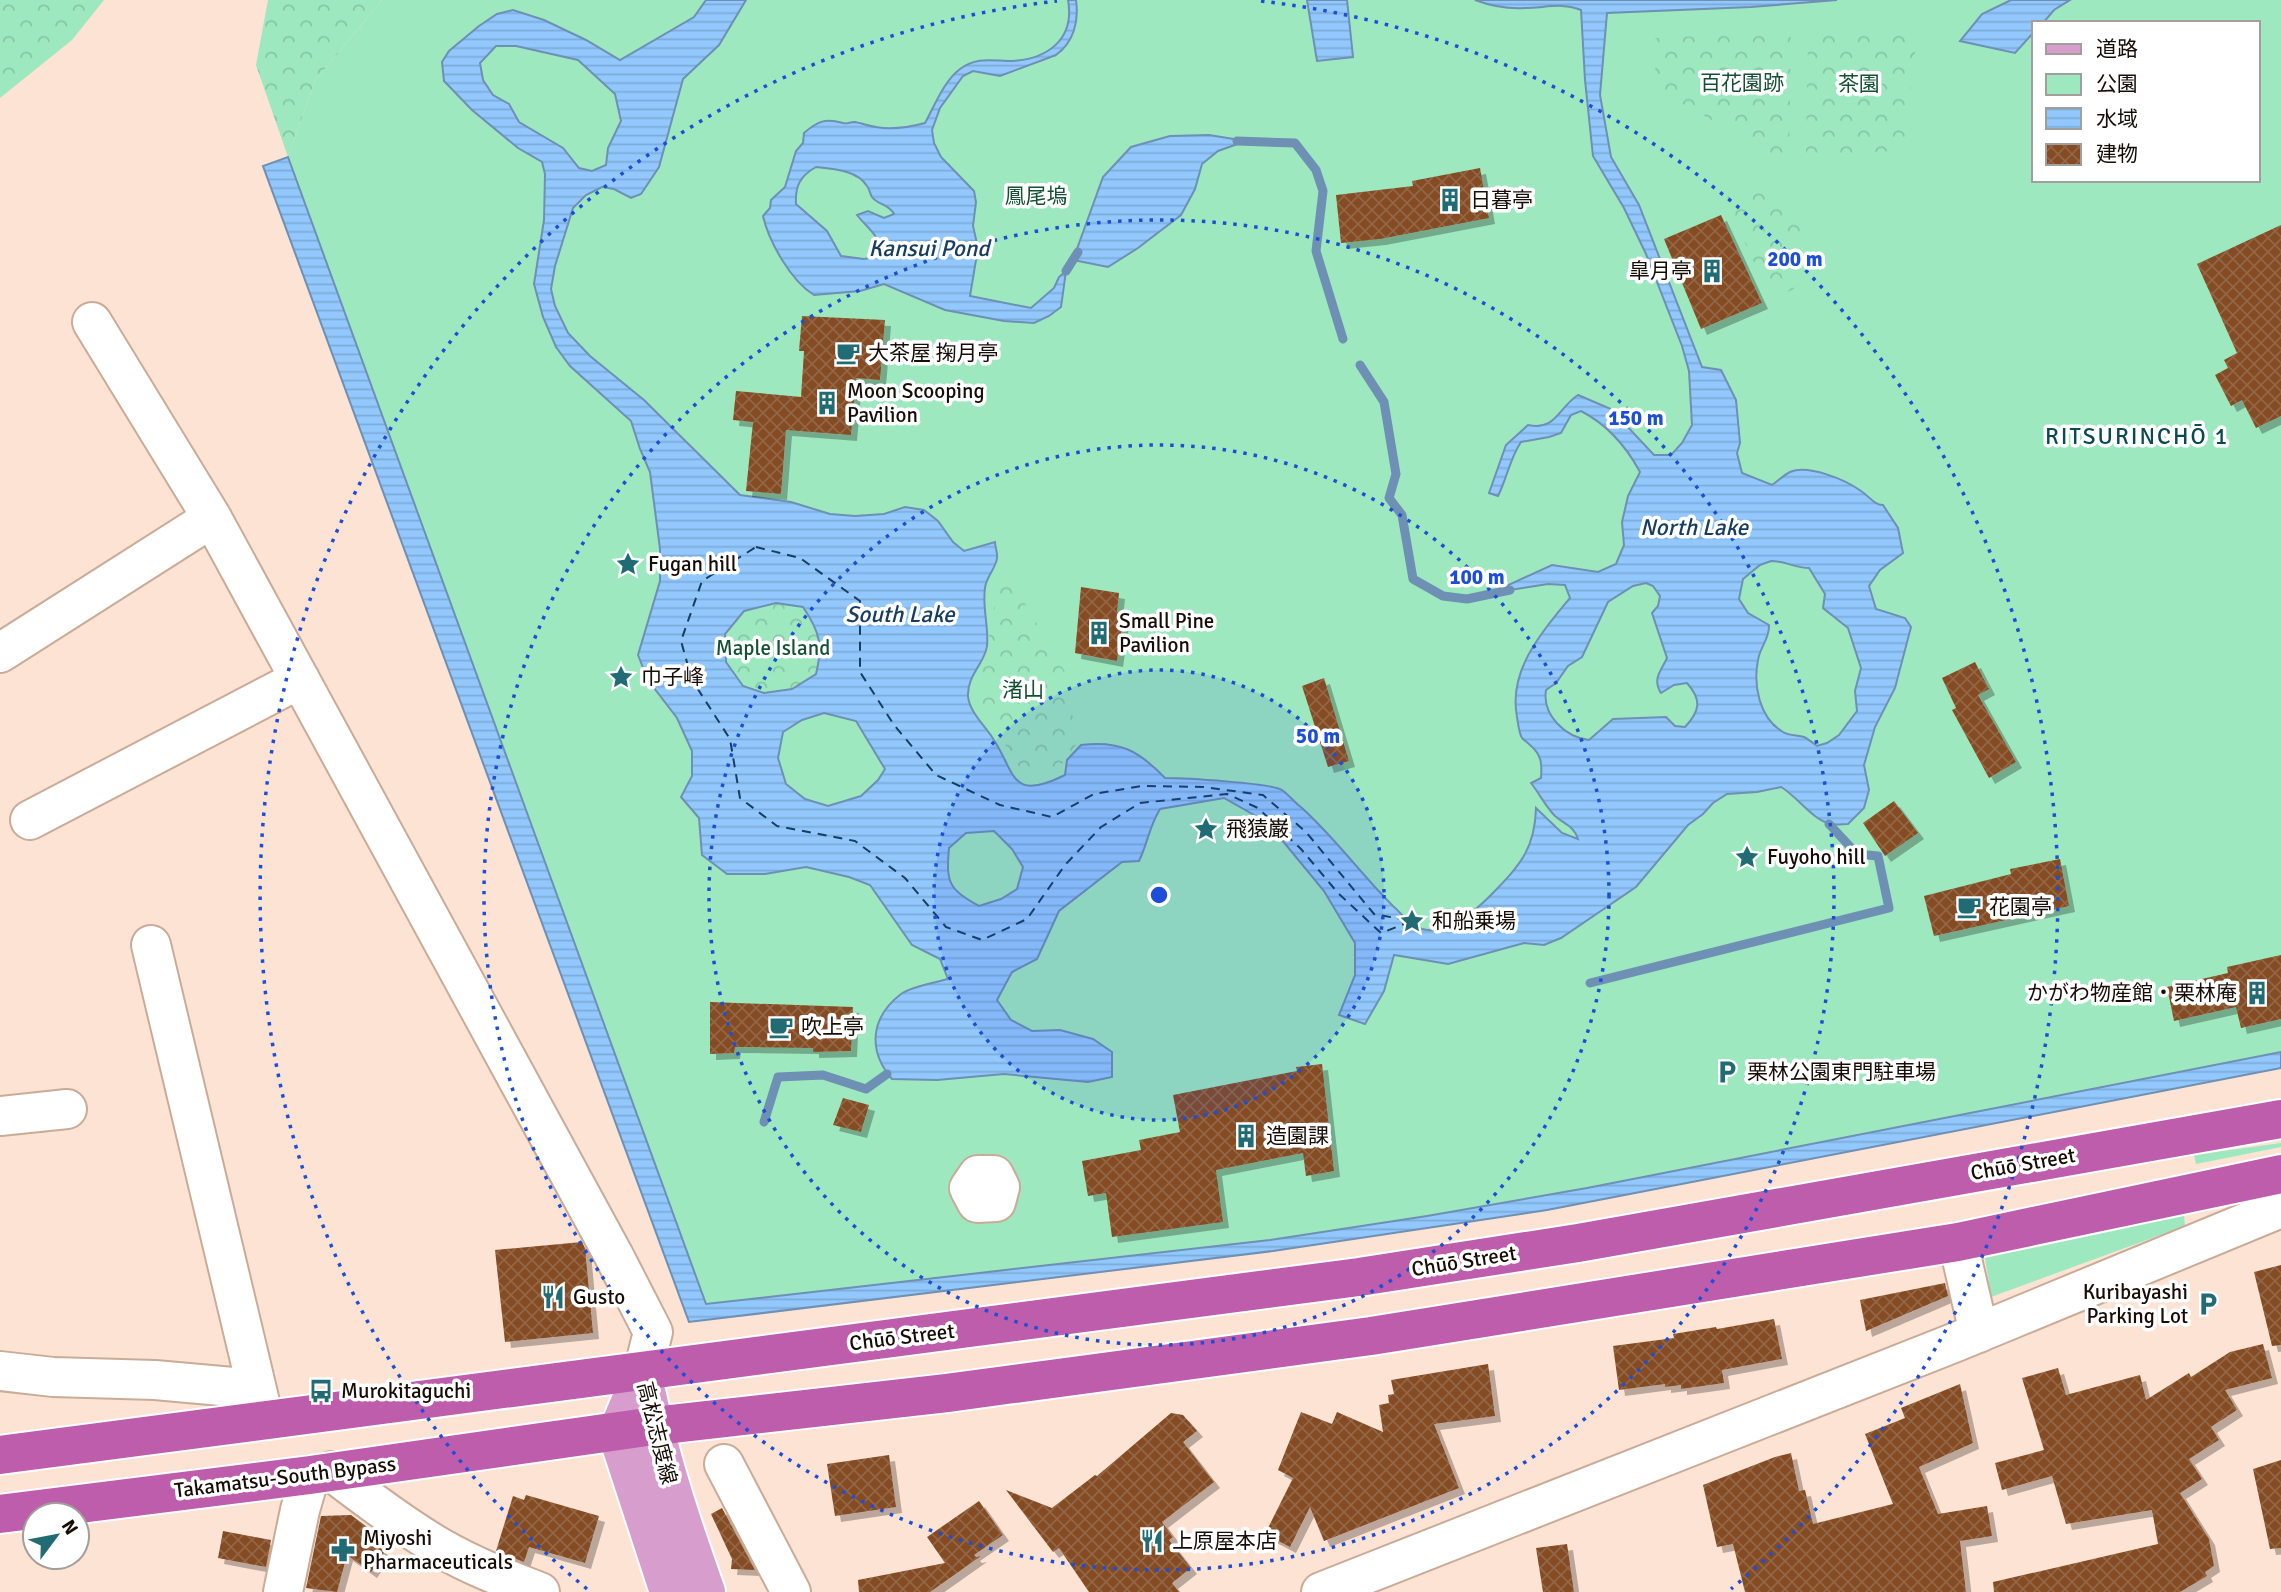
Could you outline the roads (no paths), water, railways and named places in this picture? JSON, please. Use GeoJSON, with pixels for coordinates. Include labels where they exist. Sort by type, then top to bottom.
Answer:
{"type":"FeatureCollection","features":[{"type":"Feature","properties":{"kind":"highway","name":"Chūō Street"},"geometry":{"type":"LineString","coordinates":[[264,1419],[1345,1279],[1496,1256],[2281,1119]]}},
{"type":"Feature","properties":{"kind":"highway"},"geometry":{"type":"LineString","coordinates":[[654,1426],[933,1394],[1254,1352],[1958,1242],[2281,1174]]}},
{"type":"Feature","properties":{"kind":"highway"},"geometry":{"type":"LineString","coordinates":[[0,1455],[264,1419]]}},
{"type":"Feature","properties":{"kind":"highway","name":"Takamatsu-South Bypass"},"geometry":{"type":"LineString","coordinates":[[0,1514],[569,1440],[654,1426]]}},
{"type":"Feature","properties":{"kind":"main road","name":"高松志度線"},"geometry":{"type":"LineString","coordinates":[[643,1372],[654,1426],[678,1511],[706,1592]]}},
{"type":"Feature","properties":{"kind":"main road","name":"高松志度線"},"geometry":{"type":"LineString","coordinates":[[643,1372],[617,1433],[669,1592]]}},
{"type":"Feature","properties":{"kind":"street"},"geometry":{"type":"LineString","coordinates":[[92,322],[212,518],[653,1332],[643,1372]]}},
{"type":"Feature","properties":{"kind":"street"},"geometry":{"type":"LineString","coordinates":[[0,653],[212,518]]}},
{"type":"Feature","properties":{"kind":"street"},"geometry":{"type":"LineString","coordinates":[[30,820],[300,679]]}},
{"type":"Feature","properties":{"kind":"street"},"geometry":{"type":"LineString","coordinates":[[151,945],[264,1419]]}},
{"type":"Feature","properties":{"kind":"street"},"geometry":{"type":"LineString","coordinates":[[0,1116],[67,1109]]}},
{"type":"Feature","properties":{"kind":"street"},"geometry":{"type":"LineString","coordinates":[[1321,1592],[1979,1333],[2281,1208]]}},
{"type":"Feature","properties":{"kind":"street"},"geometry":{"type":"LineString","coordinates":[[1958,1242],[1979,1333]]}},
{"type":"Feature","properties":{"kind":"street"},"geometry":{"type":"LineString","coordinates":[[0,1371],[53,1377],[155,1380],[233,1387],[264,1419]]}},
{"type":"Feature","properties":{"kind":"street"},"geometry":{"type":"LineString","coordinates":[[724,1464],[791,1592]]}},
{"type":"Feature","properties":{"kind":"street"},"geometry":{"type":"LineString","coordinates":[[283,1592],[300,1510],[320,1473],[369,1500],[441,1548],[489,1572],[540,1592]]}},
{"type":"Feature","properties":{"kind":"water"},"geometry":{"type":"Polygon","coordinates":[[[706,0],[746,0],[719,45],[683,79],[659,167],[641,194],[631,198],[614,189],[602,187],[586,195],[573,208],[555,266],[551,289],[555,306],[568,333],[590,356],[644,400],[740,495],[791,502],[830,514],[884,514],[905,507],[924,510],[938,521],[953,542],[964,551],[995,542],[997,558],[984,595],[986,652],[970,682],[968,696],[974,712],[992,737],[1016,780],[1033,786],[1047,783],[1065,775],[1067,760],[1081,745],[1107,744],[1137,754],[1165,778],[1275,787],[1282,790],[1326,831],[1406,919],[1422,929],[1431,930],[1451,926],[1469,915],[1510,875],[1529,846],[1536,808],[1562,833],[1578,839],[1571,828],[1552,812],[1531,783],[1541,778],[1540,760],[1537,752],[1521,736],[1516,700],[1522,668],[1539,638],[1570,598],[1565,585],[1548,584],[1510,590],[1504,587],[1552,565],[1598,572],[1616,564],[1624,545],[1622,522],[1628,496],[1640,472],[1615,437],[1581,411],[1571,415],[1561,433],[1521,442],[1498,496],[1489,493],[1506,445],[1528,425],[1545,425],[1551,422],[1578,395],[1611,409],[1654,455],[1671,455],[1682,443],[1692,425],[1689,371],[1682,346],[1646,254],[1624,208],[1593,156],[1581,10],[1560,6],[1506,7],[1475,0],[1837,0],[1751,7],[1607,13],[1600,95],[1611,157],[1639,205],[1702,367],[1721,370],[1736,400],[1740,443],[1737,453],[1742,473],[1772,485],[1788,473],[1798,470],[1827,474],[1883,505],[1898,528],[1903,553],[1880,570],[1869,586],[1876,609],[1905,618],[1911,627],[1895,688],[1875,727],[1864,765],[1869,790],[1864,808],[1848,824],[1833,824],[1817,818],[1781,787],[1727,794],[1688,825],[1636,887],[1561,938],[1544,945],[1524,943],[1448,964],[1394,955],[1384,991],[1365,1024],[1339,1015],[1355,975],[1355,943],[1324,891],[1277,834],[1254,815],[1224,798],[1160,809],[1139,861],[1122,862],[1059,911],[1037,959],[1012,972],[997,1000],[1011,1020],[1032,1031],[1060,1030],[1093,1039],[1112,1052],[1112,1077],[1088,1082],[1004,1074],[937,1080],[892,1079],[884,1068],[876,1045],[878,1023],[883,1013],[901,994],[948,979],[940,959],[912,945],[870,885],[806,867],[765,874],[727,874],[702,855],[699,818],[681,797],[692,776],[692,751],[677,718],[648,680],[638,655],[660,581],[660,549],[650,472],[631,421],[570,366],[556,347],[543,317],[534,284],[544,220],[545,174],[542,162],[518,148],[472,110],[444,81],[442,62],[449,51],[497,14],[513,10],[544,20],[620,60],[694,17],[706,0]],[[496,46],[480,63],[483,80],[493,95],[509,104],[519,122],[563,148],[579,168],[592,171],[606,165],[608,148],[621,121],[615,94],[578,60],[516,46],[496,46]],[[1771,561],[1760,565],[1743,579],[1739,599],[1748,613],[1769,625],[1759,655],[1756,680],[1763,710],[1775,726],[1785,733],[1804,737],[1817,746],[1827,743],[1839,735],[1857,711],[1855,691],[1861,668],[1848,628],[1823,608],[1825,594],[1809,568],[1771,561]],[[1646,583],[1633,586],[1608,602],[1582,657],[1568,666],[1556,683],[1546,690],[1552,716],[1564,729],[1580,738],[1589,740],[1613,719],[1666,717],[1675,726],[1685,727],[1696,711],[1697,700],[1687,683],[1674,685],[1661,693],[1658,688],[1658,675],[1667,658],[1652,613],[1658,606],[1660,596],[1653,586],[1646,583]],[[776,603],[744,611],[725,634],[726,662],[743,686],[764,693],[792,689],[816,674],[818,639],[803,607],[776,603]],[[824,713],[802,720],[783,732],[778,758],[786,784],[805,799],[828,806],[861,796],[885,769],[856,721],[824,713]],[[994,831],[966,833],[949,848],[948,869],[951,883],[969,900],[979,906],[1001,899],[1017,889],[1023,867],[1012,849],[994,831]]]}},
{"type":"Feature","properties":{"kind":"water","name":"Kansui Pond"},"geometry":{"type":"Polygon","coordinates":[[[1068,0],[1076,0],[1074,30],[1062,50],[1056,55],[1000,76],[973,71],[963,76],[940,108],[932,130],[934,143],[941,157],[974,191],[976,202],[973,226],[978,248],[970,296],[1031,308],[1054,288],[1059,277],[1066,271],[1061,307],[1034,323],[1004,321],[945,310],[884,284],[860,291],[814,295],[805,289],[782,260],[763,216],[770,208],[771,200],[785,187],[796,151],[803,143],[804,133],[826,121],[854,122],[888,128],[925,123],[945,87],[960,69],[973,62],[1012,61],[1047,51],[1063,36],[1069,14],[1068,0]],[[816,167],[802,178],[796,192],[796,204],[827,231],[841,256],[864,259],[880,256],[877,238],[857,215],[868,211],[884,218],[894,214],[874,200],[867,186],[857,177],[844,171],[816,167]]]}},
{"type":"Feature","properties":{"kind":"water"},"geometry":{"type":"Polygon","coordinates":[[[1307,0],[1347,0],[1353,57],[1317,61],[1307,0]]]}},
{"type":"Feature","properties":{"kind":"water"},"geometry":{"type":"Polygon","coordinates":[[[2011,0],[2070,0],[2054,10],[2045,21],[2032,21],[2032,34],[2015,53],[1960,41],[1982,14],[2011,0]]]}},
{"type":"Feature","properties":{"kind":"water"},"geometry":{"type":"Polygon","coordinates":[[[1209,135],[1246,141],[1218,151],[1202,164],[1195,189],[1181,215],[1108,267],[1073,260],[1103,177],[1131,147],[1170,136],[1209,135]]]}},
{"type":"Feature","properties":{"kind":"water"},"geometry":{"type":"Polygon","coordinates":[[[288,157],[706,1304],[1270,1240],[1587,1188],[2281,1052],[2281,1068],[1547,1210],[1273,1251],[689,1322],[263,166],[288,157]]]}},
{"type":"Feature","properties":{"kind":"waterway"},"geometry":{"type":"LineString","coordinates":[[1237,141],[1295,143],[1316,170],[1323,191],[1316,251],[1343,339]]}},
{"type":"Feature","properties":{"kind":"waterway"},"geometry":{"type":"LineString","coordinates":[[1066,271],[1078,252]]}},
{"type":"Feature","properties":{"kind":"waterway"},"geometry":{"type":"LineString","coordinates":[[1360,365],[1384,402],[1396,474],[1389,498],[1402,515],[1413,579],[1443,596],[1467,599],[1510,590]]}},
{"type":"Feature","properties":{"kind":"waterway"},"geometry":{"type":"LineString","coordinates":[[1590,983],[1889,908],[1878,856],[1857,854],[1829,824]]}},
{"type":"Feature","properties":{"kind":"waterway"},"geometry":{"type":"LineString","coordinates":[[764,1122],[778,1077],[823,1075],[866,1089],[887,1074]]}},
{"type":"Feature","properties":{"kind":"place","name":"日暮亭"},"geometry":{"type":"Point","coordinates":[1450,200]}},
{"type":"Feature","properties":{"kind":"place","name":"皐月亭"},"geometry":{"type":"Point","coordinates":[1712,271]}},
{"type":"Feature","properties":{"kind":"place","name":"大茶屋 掬月亭"},"geometry":{"type":"Point","coordinates":[848,353]}},
{"type":"Feature","properties":{"kind":"place","name":"Moon Scooping Pavilion"},"geometry":{"type":"Point","coordinates":[827,403]}},
{"type":"Feature","properties":{"kind":"place","name":"Fugan hill"},"geometry":{"type":"Point","coordinates":[628,564]}},
{"type":"Feature","properties":{"kind":"place","name":"Small Pine Pavilion"},"geometry":{"type":"Point","coordinates":[1099,633]}},
{"type":"Feature","properties":{"kind":"place","name":"巾子峰"},"geometry":{"type":"Point","coordinates":[621,677]}},
{"type":"Feature","properties":{"kind":"place","name":"飛猿巌"},"geometry":{"type":"Point","coordinates":[1206,829]}},
{"type":"Feature","properties":{"kind":"place","name":"Fuyoho hill"},"geometry":{"type":"Point","coordinates":[1747,857]}},
{"type":"Feature","properties":{"kind":"place","name":"花園亭"},"geometry":{"type":"Point","coordinates":[1969,907]}},
{"type":"Feature","properties":{"kind":"place","name":"和船乗場"},"geometry":{"type":"Point","coordinates":[1412,921]}},
{"type":"Feature","properties":{"kind":"place","name":"かがわ物産館・栗林庵"},"geometry":{"type":"Point","coordinates":[2257,993]}},
{"type":"Feature","properties":{"kind":"place","name":"吹上亭"},"geometry":{"type":"Point","coordinates":[781,1027]}},
{"type":"Feature","properties":{"kind":"place","name":"栗林公園東門駐車場"},"geometry":{"type":"Point","coordinates":[1727,1072]}},
{"type":"Feature","properties":{"kind":"place","name":"造園課"},"geometry":{"type":"Point","coordinates":[1246,1136]}},
{"type":"Feature","properties":{"kind":"place","name":"Gusto"},"geometry":{"type":"Point","coordinates":[553,1297]}},
{"type":"Feature","properties":{"kind":"place","name":"Kuribayashi Parking Lot"},"geometry":{"type":"Point","coordinates":[2208,1304]}},
{"type":"Feature","properties":{"kind":"place","name":"Murokitaguchi"},"geometry":{"type":"Point","coordinates":[321,1391]}},
{"type":"Feature","properties":{"kind":"place","name":"上原屋本店"},"geometry":{"type":"Point","coordinates":[1152,1541]}},
{"type":"Feature","properties":{"kind":"place","name":"Miyoshi Pharmaceuticals"},"geometry":{"type":"Point","coordinates":[343,1550]}},
{"type":"Feature","properties":{"kind":"district","name":"RITSURINCHŌ 1"},"geometry":{"type":"Point","coordinates":[2137,436]}},
{"type":"Feature","properties":{"kind":"park label","name":"百花園跡"},"geometry":{"type":"Point","coordinates":[1742,83]}},
{"type":"Feature","properties":{"kind":"park label","name":"茶園"},"geometry":{"type":"Point","coordinates":[1859,84]}},
{"type":"Feature","properties":{"kind":"park label","name":"鳳尾塢"},"geometry":{"type":"Point","coordinates":[1036,196]}},
{"type":"Feature","properties":{"kind":"park label","name":"Maple Island"},"geometry":{"type":"Point","coordinates":[773,648]}},
{"type":"Feature","properties":{"kind":"park label","name":"渚山"},"geometry":{"type":"Point","coordinates":[1023,690]}},
{"type":"Feature","properties":{"kind":"water label","name":"North Lake"},"geometry":{"type":"Point","coordinates":[1694,527]}},
{"type":"Feature","properties":{"kind":"water label","name":"South Lake"},"geometry":{"type":"Point","coordinates":[900,614]}}]}
